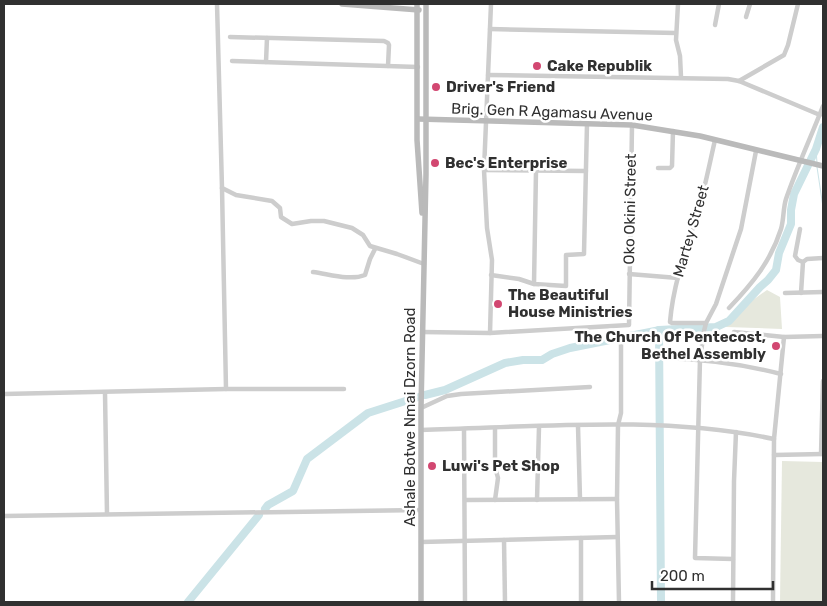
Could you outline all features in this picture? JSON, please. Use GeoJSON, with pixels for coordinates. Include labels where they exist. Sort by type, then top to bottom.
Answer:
{"type":"FeatureCollection","features":[{"type":"Feature","properties":{"kind":"main road"},"geometry":{"type":"LineString","coordinates":[[342,4],[403,9],[412,12],[417,22]]}},
{"type":"Feature","properties":{"kind":"main road"},"geometry":{"type":"LineString","coordinates":[[412,4],[417,6]]}},
{"type":"Feature","properties":{"kind":"main road","name":"Ashale Botwe Nmai Dzorn Road"},"geometry":{"type":"LineString","coordinates":[[417,6],[419,177],[424,232]]}},
{"type":"Feature","properties":{"kind":"main road"},"geometry":{"type":"LineString","coordinates":[[403,9],[426,6]]}},
{"type":"Feature","properties":{"kind":"main road","name":"Ashale Botwe Nmai Dzorn Road"},"geometry":{"type":"LineString","coordinates":[[422,602],[421,408],[426,174],[426,6]]}},
{"type":"Feature","properties":{"kind":"main road","name":"Brig. Gen R Agamasu Avenue"},"geometry":{"type":"LineString","coordinates":[[418,119],[632,125],[715,140],[822,166]]}},
{"type":"Feature","properties":{"kind":"street"},"geometry":{"type":"LineString","coordinates":[[217,4],[226,389]]}},
{"type":"Feature","properties":{"kind":"street"},"geometry":{"type":"LineString","coordinates":[[422,332],[490,333],[492,260],[487,228],[484,170],[491,4]]}},
{"type":"Feature","properties":{"kind":"street"},"geometry":{"type":"LineString","coordinates":[[678,4],[676,33],[681,77]]}},
{"type":"Feature","properties":{"kind":"street"},"geometry":{"type":"LineString","coordinates":[[715,25],[719,4]]}},
{"type":"Feature","properties":{"kind":"street"},"geometry":{"type":"LineString","coordinates":[[746,17],[750,4]]}},
{"type":"Feature","properties":{"kind":"street"},"geometry":{"type":"LineString","coordinates":[[739,80],[784,55],[798,4]]}},
{"type":"Feature","properties":{"kind":"street"},"geometry":{"type":"LineString","coordinates":[[490,29],[676,33]]}},
{"type":"Feature","properties":{"kind":"street"},"geometry":{"type":"LineString","coordinates":[[230,38],[384,41],[389,45],[388,66]]}},
{"type":"Feature","properties":{"kind":"street"},"geometry":{"type":"LineString","coordinates":[[266,62],[267,38]]}},
{"type":"Feature","properties":{"kind":"street"},"geometry":{"type":"LineString","coordinates":[[232,61],[418,67]]}},
{"type":"Feature","properties":{"kind":"street"},"geometry":{"type":"LineString","coordinates":[[488,75],[681,77],[739,80],[820,114]]}},
{"type":"Feature","properties":{"kind":"street"},"geometry":{"type":"LineString","coordinates":[[729,308],[756,280],[768,260],[781,230],[785,201],[823,106]]}},
{"type":"Feature","properties":{"kind":"street"},"geometry":{"type":"LineString","coordinates":[[491,275],[519,279],[534,284],[566,287],[566,255],[584,253],[587,124]]}},
{"type":"Feature","properties":{"kind":"street","name":"Oko Okini Street"},"geometry":{"type":"LineString","coordinates":[[490,333],[626,326],[630,323],[632,125]]}},
{"type":"Feature","properties":{"kind":"street"},"geometry":{"type":"LineString","coordinates":[[658,168],[670,168],[672,166],[673,131]]}},
{"type":"Feature","properties":{"kind":"street","name":"Martey Street"},"geometry":{"type":"LineString","coordinates":[[706,323],[672,324],[670,322],[678,278],[715,140]]}},
{"type":"Feature","properties":{"kind":"street"},"geometry":{"type":"LineString","coordinates":[[733,559],[695,558],[700,359],[706,323],[716,304],[741,229],[756,151]]}},
{"type":"Feature","properties":{"kind":"street"},"geometry":{"type":"LineString","coordinates":[[484,170],[586,171]]}},
{"type":"Feature","properties":{"kind":"street"},"geometry":{"type":"LineString","coordinates":[[534,284],[536,172]]}},
{"type":"Feature","properties":{"kind":"street"},"geometry":{"type":"LineString","coordinates":[[222,188],[236,195],[272,201],[280,208],[281,217],[292,224],[324,221],[352,228],[363,235],[367,243],[375,249],[397,254],[424,264]]}},
{"type":"Feature","properties":{"kind":"street"},"geometry":{"type":"LineString","coordinates":[[800,229],[795,256],[803,262]]}},
{"type":"Feature","properties":{"kind":"street"},"geometry":{"type":"LineString","coordinates":[[313,272],[348,277],[365,275],[375,249]]}},
{"type":"Feature","properties":{"kind":"street"},"geometry":{"type":"LineString","coordinates":[[803,262],[807,259],[823,258]]}},
{"type":"Feature","properties":{"kind":"street"},"geometry":{"type":"LineString","coordinates":[[800,293],[803,262]]}},
{"type":"Feature","properties":{"kind":"street"},"geometry":{"type":"LineString","coordinates":[[629,274],[678,278]]}},
{"type":"Feature","properties":{"kind":"street"},"geometry":{"type":"LineString","coordinates":[[785,293],[823,292]]}},
{"type":"Feature","properties":{"kind":"street"},"geometry":{"type":"LineString","coordinates":[[734,332],[784,338],[823,336]]}},
{"type":"Feature","properties":{"kind":"street"},"geometry":{"type":"LineString","coordinates":[[773,602],[774,439],[784,338]]}},
{"type":"Feature","properties":{"kind":"street"},"geometry":{"type":"LineString","coordinates":[[619,602],[617,499],[618,425],[621,413],[621,342]]}},
{"type":"Feature","properties":{"kind":"street"},"geometry":{"type":"LineString","coordinates":[[662,358],[700,359],[760,368],[781,374]]}},
{"type":"Feature","properties":{"kind":"street"},"geometry":{"type":"LineString","coordinates":[[774,455],[822,454],[823,381]]}},
{"type":"Feature","properties":{"kind":"street"},"geometry":{"type":"LineString","coordinates":[[421,408],[447,396],[461,394],[590,387]]}},
{"type":"Feature","properties":{"kind":"street"},"geometry":{"type":"LineString","coordinates":[[4,394],[226,389],[344,389]]}},
{"type":"Feature","properties":{"kind":"street"},"geometry":{"type":"LineString","coordinates":[[105,393],[107,514]]}},
{"type":"Feature","properties":{"kind":"street"},"geometry":{"type":"LineString","coordinates":[[421,430],[618,425],[661,426],[736,432],[774,439]]}},
{"type":"Feature","properties":{"kind":"street"},"geometry":{"type":"LineString","coordinates":[[578,426],[580,499]]}},
{"type":"Feature","properties":{"kind":"street"},"geometry":{"type":"LineString","coordinates":[[538,500],[539,427]]}},
{"type":"Feature","properties":{"kind":"street"},"geometry":{"type":"LineString","coordinates":[[495,428],[495,467],[498,478],[495,500]]}},
{"type":"Feature","properties":{"kind":"street"},"geometry":{"type":"LineString","coordinates":[[464,429],[465,602]]}},
{"type":"Feature","properties":{"kind":"street"},"geometry":{"type":"LineString","coordinates":[[733,602],[736,432]]}},
{"type":"Feature","properties":{"kind":"street"},"geometry":{"type":"LineString","coordinates":[[465,500],[617,499]]}},
{"type":"Feature","properties":{"kind":"street"},"geometry":{"type":"LineString","coordinates":[[4,516],[421,510]]}},
{"type":"Feature","properties":{"kind":"street"},"geometry":{"type":"LineString","coordinates":[[421,542],[617,537]]}},
{"type":"Feature","properties":{"kind":"street"},"geometry":{"type":"LineString","coordinates":[[581,538],[581,602]]}},
{"type":"Feature","properties":{"kind":"street"},"geometry":{"type":"LineString","coordinates":[[504,540],[505,602]]}},
{"type":"Feature","properties":{"kind":"shaded area"},"geometry":{"type":"Polygon","coordinates":[[[767,290],[780,297],[782,329],[726,327],[750,302],[767,290]]]}},
{"type":"Feature","properties":{"kind":"shaded area"},"geometry":{"type":"Polygon","coordinates":[[[782,461],[823,462],[823,602],[780,602],[782,461]]]}},
{"type":"Feature","properties":{"kind":"waterway"},"geometry":{"type":"LineString","coordinates":[[661,602],[659,330],[716,327],[729,321],[768,280],[776,270],[779,253],[791,224],[794,194],[816,149],[823,127]]}},
{"type":"Feature","properties":{"kind":"waterway"},"geometry":{"type":"LineString","coordinates":[[816,149],[817,163]]}},
{"type":"Feature","properties":{"kind":"waterway"},"geometry":{"type":"LineString","coordinates":[[817,167],[823,207]]}},
{"type":"Feature","properties":{"kind":"waterway"},"geometry":{"type":"LineString","coordinates":[[425,395],[445,390],[505,363],[523,360],[542,360],[552,354],[570,348],[660,330]]}},
{"type":"Feature","properties":{"kind":"waterway"},"geometry":{"type":"LineString","coordinates":[[265,509],[268,505],[293,491],[307,459],[368,413],[418,397]]}},
{"type":"Feature","properties":{"kind":"waterway"},"geometry":{"type":"LineString","coordinates":[[188,602],[259,515]]}},
{"type":"Feature","properties":{"kind":"place","name":"Cake Republik"},"geometry":{"type":"Point","coordinates":[537,66]}},
{"type":"Feature","properties":{"kind":"place","name":"Driver's Friend"},"geometry":{"type":"Point","coordinates":[436,87]}},
{"type":"Feature","properties":{"kind":"place","name":"Bec's Enterprise"},"geometry":{"type":"Point","coordinates":[435,163]}},
{"type":"Feature","properties":{"kind":"place","name":"The Beautiful House Ministries"},"geometry":{"type":"Point","coordinates":[498,304]}},
{"type":"Feature","properties":{"kind":"place","name":"The Church Of Pentecost, Bethel Assembly"},"geometry":{"type":"Point","coordinates":[776,346]}},
{"type":"Feature","properties":{"kind":"place","name":"Luwi's Pet Shop"},"geometry":{"type":"Point","coordinates":[432,466]}}]}
